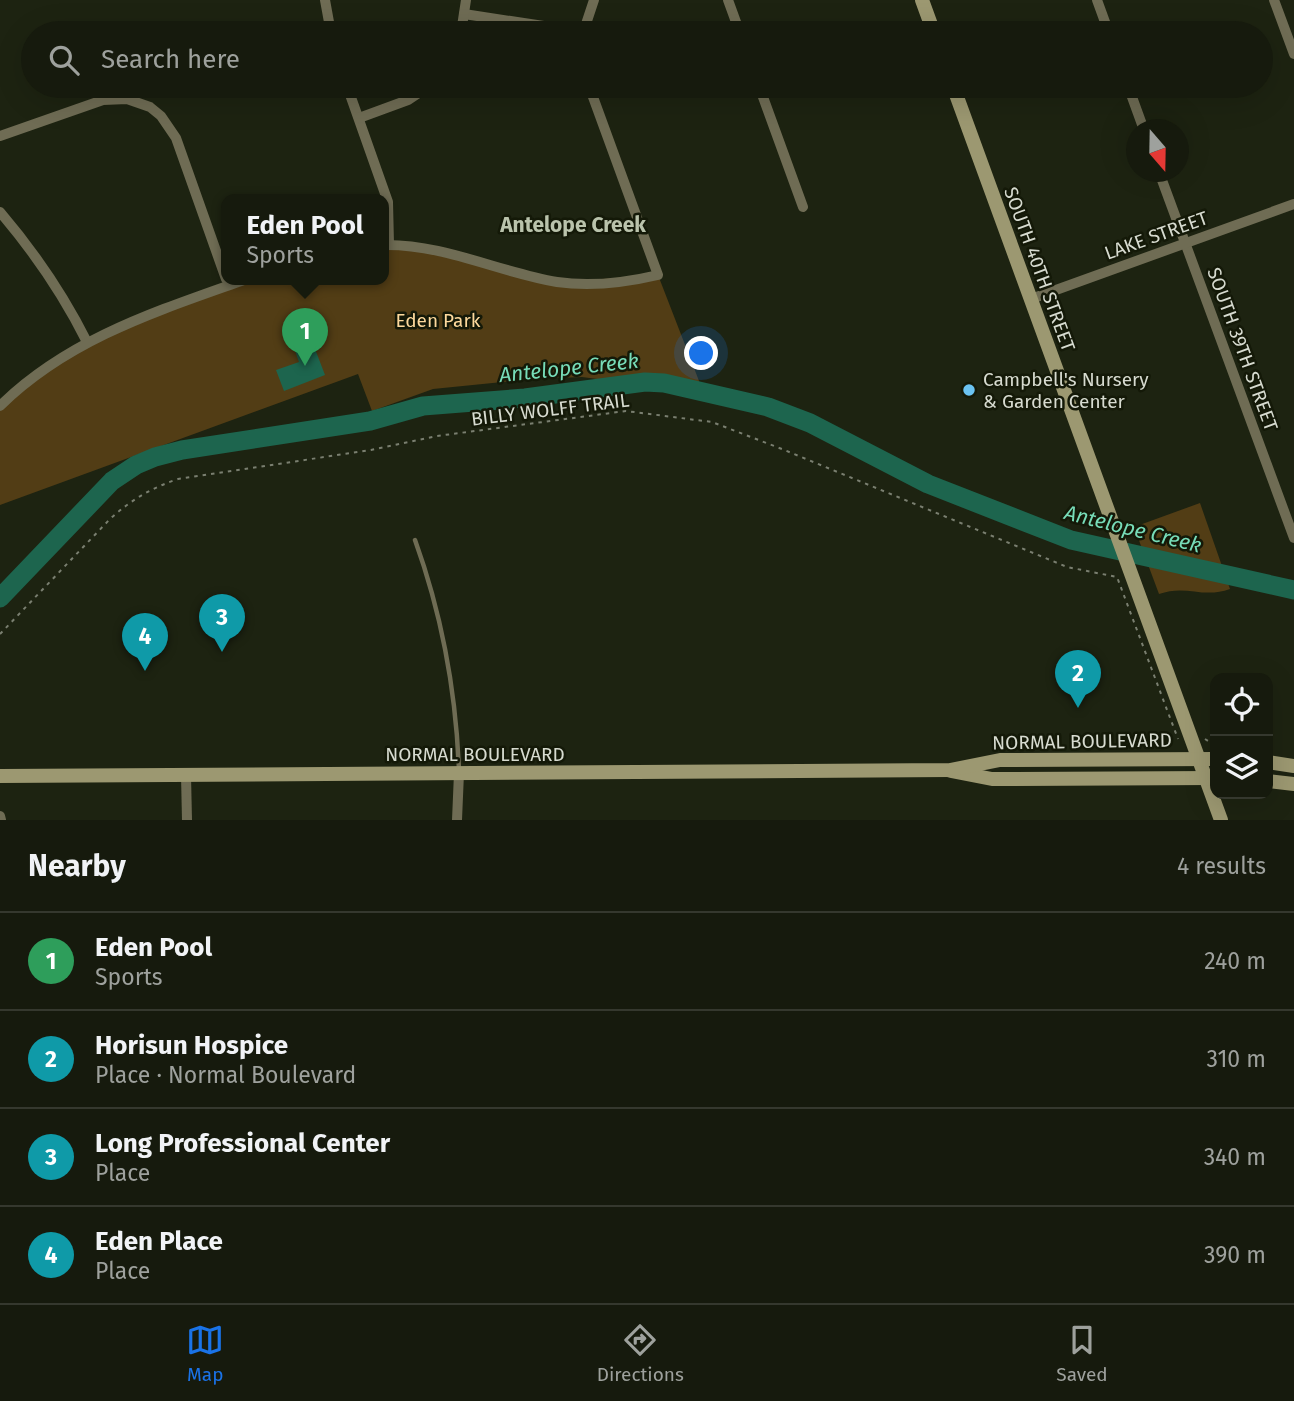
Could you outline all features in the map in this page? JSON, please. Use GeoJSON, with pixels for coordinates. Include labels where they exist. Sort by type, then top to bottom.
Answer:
{"type":"FeatureCollection","features":[{"type":"Feature","properties":{"kind":"main road"},"geometry":{"type":"LineString","coordinates":[[922,0],[930,21]]}},
{"type":"Feature","properties":{"kind":"main road","name":"SOUTH 40TH STREET"},"geometry":{"type":"LineString","coordinates":[[957,98],[1199,759],[1210,778]]}},
{"type":"Feature","properties":{"kind":"main road","name":"NORMAL BOULEVARD"},"geometry":{"type":"LineString","coordinates":[[0,776],[950,770],[1000,760],[1210,759]]}},
{"type":"Feature","properties":{"kind":"main road"},"geometry":{"type":"LineString","coordinates":[[1273,763],[1294,766]]}},
{"type":"Feature","properties":{"kind":"main road","name":"NORMAL BOULEVARD"},"geometry":{"type":"LineString","coordinates":[[950,770],[992,779],[1210,778]]}},
{"type":"Feature","properties":{"kind":"main road"},"geometry":{"type":"LineString","coordinates":[[1273,782],[1294,784]]}},
{"type":"Feature","properties":{"kind":"main road","name":"SOUTH 40TH STREET"},"geometry":{"type":"LineString","coordinates":[[1216,799],[1221,820]]}},
{"type":"Feature","properties":{"kind":"street"},"geometry":{"type":"LineString","coordinates":[[325,0],[329,21]]}},
{"type":"Feature","properties":{"kind":"street"},"geometry":{"type":"LineString","coordinates":[[463,21],[466,0]]}},
{"type":"Feature","properties":{"kind":"street"},"geometry":{"type":"LineString","coordinates":[[587,21],[594,0]]}},
{"type":"Feature","properties":{"kind":"street"},"geometry":{"type":"LineString","coordinates":[[728,0],[736,21]]}},
{"type":"Feature","properties":{"kind":"street"},"geometry":{"type":"LineString","coordinates":[[1097,0],[1105,21]]}},
{"type":"Feature","properties":{"kind":"street"},"geometry":{"type":"LineString","coordinates":[[1274,0],[1294,54]]}},
{"type":"Feature","properties":{"kind":"street"},"geometry":{"type":"LineString","coordinates":[[464,14],[508,21]]}},
{"type":"Feature","properties":{"kind":"street"},"geometry":{"type":"LineString","coordinates":[[352,98],[385,194]]}},
{"type":"Feature","properties":{"kind":"street"},"geometry":{"type":"LineString","coordinates":[[359,118],[411,98]]}},
{"type":"Feature","properties":{"kind":"street"},"geometry":{"type":"LineString","coordinates":[[389,245],[431,249],[464,256],[558,282],[609,284],[658,275],[593,98]]}},
{"type":"Feature","properties":{"kind":"street"},"geometry":{"type":"LineString","coordinates":[[764,98],[803,207]]}},
{"type":"Feature","properties":{"kind":"street"},"geometry":{"type":"LineString","coordinates":[[1132,98],[1140,119]]}},
{"type":"Feature","properties":{"kind":"street"},"geometry":{"type":"LineString","coordinates":[[0,136],[103,100],[127,99],[150,107],[161,116],[176,138],[221,265]]}},
{"type":"Feature","properties":{"kind":"street","name":"SOUTH 39TH STREET"},"geometry":{"type":"LineString","coordinates":[[1163,182],[1294,538]]}},
{"type":"Feature","properties":{"kind":"street","name":"LAKE STREET"},"geometry":{"type":"LineString","coordinates":[[1031,299],[1294,204]]}},
{"type":"Feature","properties":{"kind":"street"},"geometry":{"type":"LineString","coordinates":[[0,212],[55,282],[87,342]]}},
{"type":"Feature","properties":{"kind":"street"},"geometry":{"type":"LineString","coordinates":[[0,406],[29,380],[87,342],[221,284]]}},
{"type":"Feature","properties":{"kind":"street"},"geometry":{"type":"LineString","coordinates":[[457,820],[459,773]]}},
{"type":"Feature","properties":{"kind":"street"},"geometry":{"type":"LineString","coordinates":[[187,775],[187,820]]}},
{"type":"Feature","properties":{"kind":"lane"},"geometry":{"type":"LineString","coordinates":[[415,540],[434,597],[449,663],[458,737],[459,773]]}},
{"type":"Feature","properties":{"kind":"path","name":"BILLY WOLFF TRAIL"},"geometry":{"type":"LineString","coordinates":[[0,634],[110,519],[142,494],[167,482],[372,450],[437,436],[626,411],[712,422],[1066,567],[1117,577],[1177,740],[1192,739]]}},
{"type":"Feature","properties":{"kind":"green space","name":"Eden Park"},"geometry":{"type":"Polygon","coordinates":[[[389,245],[400,246],[559,282],[658,275],[706,399],[650,386],[582,377],[433,389],[372,411],[358,374],[0,505],[0,406],[87,342],[231,285],[389,285],[389,245]]]}},
{"type":"Feature","properties":{"kind":"green space"},"geometry":{"type":"Polygon","coordinates":[[[1200,503],[1230,589],[1211,593],[1178,590],[1159,594],[1134,527],[1200,503]]]}},
{"type":"Feature","properties":{"kind":"shaded area"},"geometry":{"type":"Polygon","coordinates":[[[312,341],[325,375],[284,391],[276,370],[299,362],[294,348],[312,341]]]}},
{"type":"Feature","properties":{"kind":"waterway","name":"Antelope Creek"},"geometry":{"type":"LineString","coordinates":[[0,598],[112,481],[136,465],[155,457],[182,450],[370,421],[423,406],[525,398],[645,382],[664,383],[768,407],[810,423],[928,484],[1071,540],[1294,590]]}},
{"type":"Feature","properties":{"kind":"place","name":"Eden Pool"},"geometry":{"type":"Point","coordinates":[305,366]}},
{"type":"Feature","properties":{"kind":"place","name":"Campbell's Nursery & Garden Center"},"geometry":{"type":"Point","coordinates":[969,390]}},
{"type":"Feature","properties":{"kind":"place","name":"Long Professional Center"},"geometry":{"type":"Point","coordinates":[222,652]}},
{"type":"Feature","properties":{"kind":"place","name":"Eden Place"},"geometry":{"type":"Point","coordinates":[145,671]}},
{"type":"Feature","properties":{"kind":"place","name":"Horisun Hospice"},"geometry":{"type":"Point","coordinates":[1078,708]}},
{"type":"Feature","properties":{"kind":"district","name":"Antelope Creek"},"geometry":{"type":"Point","coordinates":[573,225]}}]}
